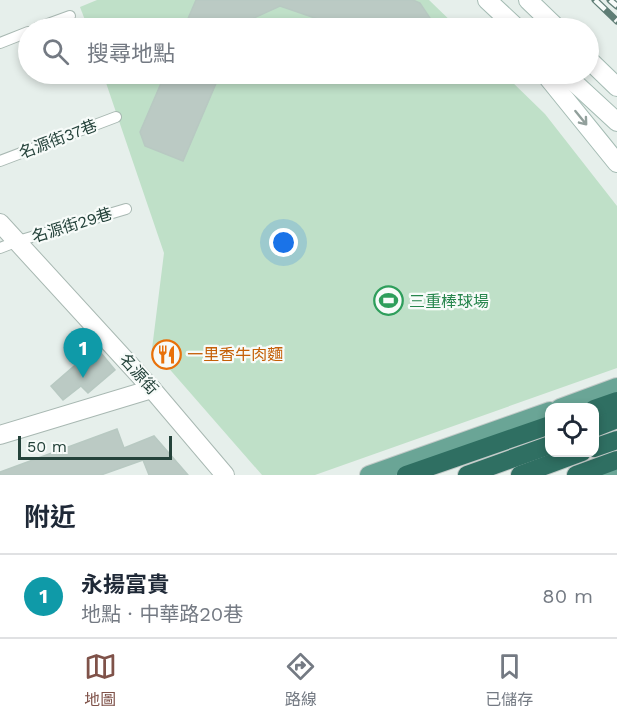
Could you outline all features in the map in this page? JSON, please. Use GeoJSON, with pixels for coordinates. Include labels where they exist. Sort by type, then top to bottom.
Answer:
{"type":"FeatureCollection","features":[{"type":"Feature","properties":{"kind":"highway"},"geometry":{"type":"LineString","coordinates":[[599,422],[609,411]]}},
{"type":"Feature","properties":{"kind":"highway"},"geometry":{"type":"LineString","coordinates":[[406,475],[545,426]]}},
{"type":"Feature","properties":{"kind":"highway"},"geometry":{"type":"LineString","coordinates":[[599,446],[617,440]]}},
{"type":"Feature","properties":{"kind":"highway"},"geometry":{"type":"LineString","coordinates":[[467,475],[545,446]]}},
{"type":"Feature","properties":{"kind":"highway"},"geometry":{"type":"LineString","coordinates":[[520,475],[571,457]]}},
{"type":"Feature","properties":{"kind":"highway"},"geometry":{"type":"LineString","coordinates":[[576,475],[617,460]]}},
{"type":"Feature","properties":{"kind":"main road"},"geometry":{"type":"LineString","coordinates":[[574,403],[617,387]]}},
{"type":"Feature","properties":{"kind":"main road"},"geometry":{"type":"LineString","coordinates":[[369,475],[545,412]]}},
{"type":"Feature","properties":{"kind":"main road"},"geometry":{"type":"LineString","coordinates":[[431,475],[545,434]]}},
{"type":"Feature","properties":{"kind":"main road"},"geometry":{"type":"LineString","coordinates":[[538,475],[617,447]]}},
{"type":"Feature","properties":{"kind":"main road"},"geometry":{"type":"LineString","coordinates":[[610,475],[617,472]]}},
{"type":"Feature","properties":{"kind":"street"},"geometry":{"type":"LineString","coordinates":[[486,0],[501,18]]}},
{"type":"Feature","properties":{"kind":"street"},"geometry":{"type":"LineString","coordinates":[[486,0],[506,18]]}},
{"type":"Feature","properties":{"kind":"street"},"geometry":{"type":"LineString","coordinates":[[528,0],[547,18]]}},
{"type":"Feature","properties":{"kind":"street"},"geometry":{"type":"LineString","coordinates":[[599,70],[617,87]]}},
{"type":"Feature","properties":{"kind":"street"},"geometry":{"type":"LineString","coordinates":[[553,84],[617,163]]}},
{"type":"Feature","properties":{"kind":"street"},"geometry":{"type":"LineString","coordinates":[[576,84],[617,122]]}},
{"type":"Feature","properties":{"kind":"street","name":"名源街"},"geometry":{"type":"LineString","coordinates":[[0,223],[152,389],[225,475]]}},
{"type":"Feature","properties":{"kind":"street"},"geometry":{"type":"LineString","coordinates":[[0,435],[152,389]]}},
{"type":"Feature","properties":{"kind":"lane"},"geometry":{"type":"LineString","coordinates":[[64,18],[69,16]]}},
{"type":"Feature","properties":{"kind":"lane"},"geometry":{"type":"LineString","coordinates":[[0,43],[18,36]]}},
{"type":"Feature","properties":{"kind":"lane","name":"名源街37巷"},"geometry":{"type":"LineString","coordinates":[[0,161],[116,117]]}},
{"type":"Feature","properties":{"kind":"lane","name":"名源街29巷"},"geometry":{"type":"LineString","coordinates":[[0,248],[126,209]]}},
{"type":"Feature","properties":{"kind":"green space"},"geometry":{"type":"Polygon","coordinates":[[[97,0],[429,0],[448,18],[84,18],[80,7],[97,0]]]}},
{"type":"Feature","properties":{"kind":"green space","name":"三重棒球場"},"geometry":{"type":"Polygon","coordinates":[[[106,84],[514,84],[545,114],[617,206],[617,368],[315,475],[262,475],[152,349],[164,253],[106,84]]]}},
{"type":"Feature","properties":{"kind":"building"},"geometry":{"type":"Polygon","coordinates":[[[196,0],[413,0],[420,3],[430,18],[315,18],[280,6],[254,18],[188,18],[196,0]]]}},
{"type":"Feature","properties":{"kind":"building"},"geometry":{"type":"Polygon","coordinates":[[[161,84],[216,84],[183,161],[145,146],[140,132],[161,84]]]}},
{"type":"Feature","properties":{"kind":"building"},"geometry":{"type":"Polygon","coordinates":[[[96,347],[115,370],[88,393],[81,386],[63,400],[51,386],[96,347]]]}},
{"type":"Feature","properties":{"kind":"building"},"geometry":{"type":"Polygon","coordinates":[[[117,429],[124,448],[154,436],[188,475],[149,475],[143,460],[101,475],[0,475],[0,472],[117,429]]]}},
{"type":"Feature","properties":{"kind":"railway"},"geometry":{"type":"LineString","coordinates":[[595,0],[617,21]]}},
{"type":"Feature","properties":{"kind":"railway"},"geometry":{"type":"LineString","coordinates":[[610,0],[617,6]]}},
{"type":"Feature","properties":{"kind":"place","name":"三重棒球場"},"geometry":{"type":"Point","coordinates":[388,301]}},
{"type":"Feature","properties":{"kind":"place","name":"一里香牛肉麵"},"geometry":{"type":"Point","coordinates":[166,354]}},
{"type":"Feature","properties":{"kind":"place","name":"永揚富貴"},"geometry":{"type":"Point","coordinates":[83,378]}}]}
